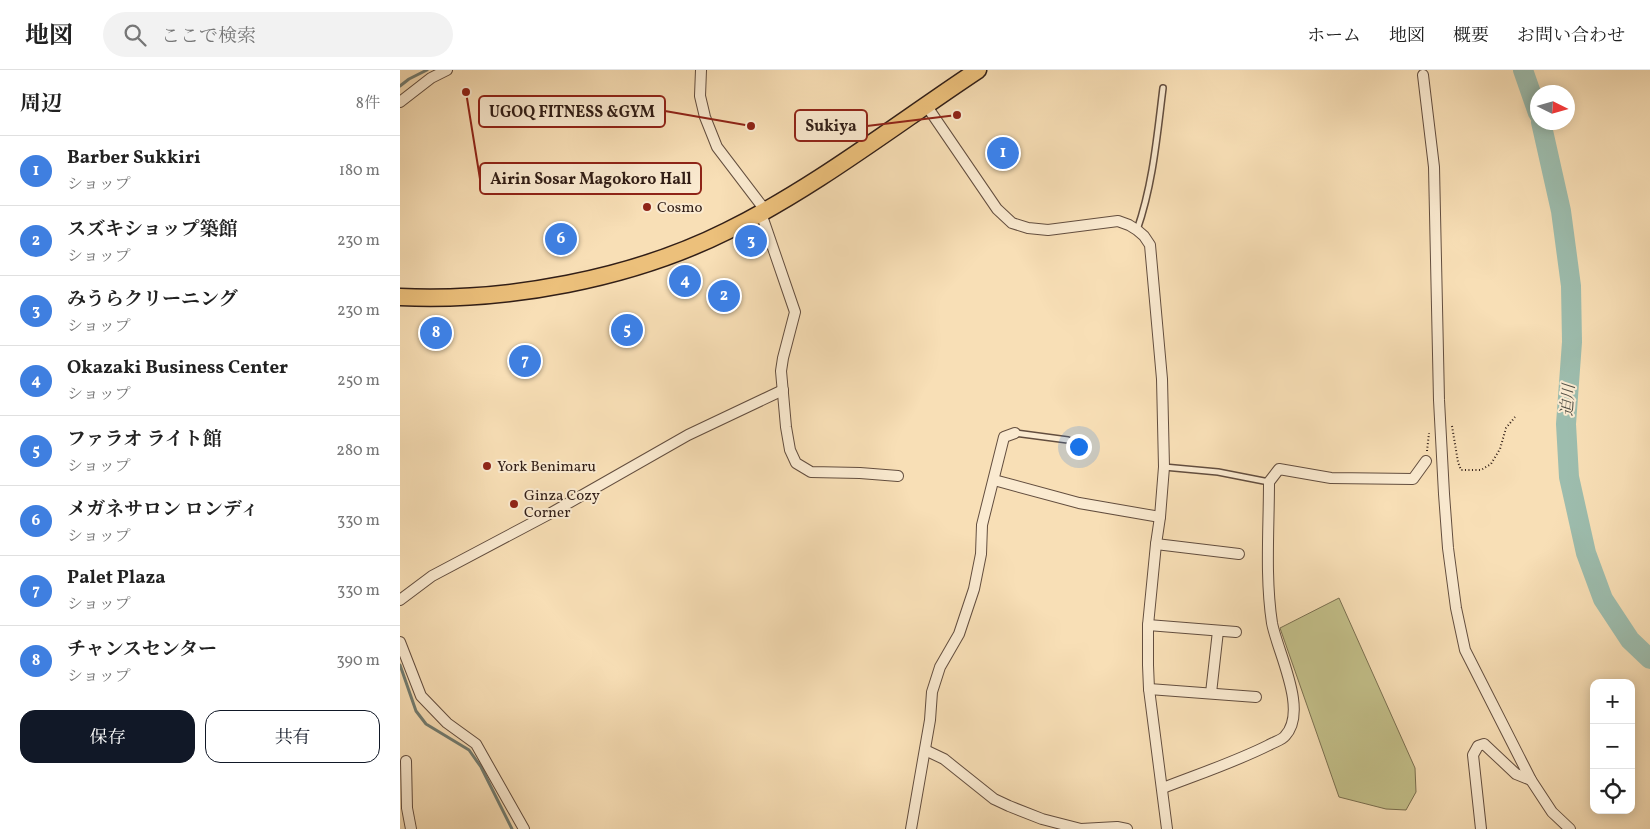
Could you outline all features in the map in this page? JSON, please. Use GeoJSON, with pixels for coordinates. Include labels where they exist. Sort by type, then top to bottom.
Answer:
{"type":"FeatureCollection","features":[{"type":"Feature","properties":{"kind":"highway"},"geometry":{"type":"LineString","coordinates":[[400,297],[445,298],[477,296],[556,287],[667,257],[726,232],[824,176],[978,70]]}},
{"type":"Feature","properties":{"kind":"street"},"geometry":{"type":"LineString","coordinates":[[403,94],[447,70]]}},
{"type":"Feature","properties":{"kind":"street"},"geometry":{"type":"LineString","coordinates":[[701,70],[700,96],[705,117],[717,147],[763,212],[795,312],[783,358],[782,371],[786,427],[790,450],[796,464],[811,472],[898,476]]}},
{"type":"Feature","properties":{"kind":"street"},"geometry":{"type":"LineString","coordinates":[[1423,75],[1434,167],[1440,409],[1448,548],[1455,602],[1465,650],[1531,780],[1552,812],[1570,829]]}},
{"type":"Feature","properties":{"kind":"street"},"geometry":{"type":"LineString","coordinates":[[926,105],[997,208],[1012,223],[1028,228],[1048,230],[1118,221],[1137,230],[1150,245],[1162,379],[1164,467],[1148,625],[1149,689],[1167,829]]}},
{"type":"Feature","properties":{"kind":"street"},"geometry":{"type":"LineString","coordinates":[[400,600],[432,576],[551,513],[688,435],[783,390]]}},
{"type":"Feature","properties":{"kind":"street"},"geometry":{"type":"LineString","coordinates":[[911,829],[930,720],[932,692],[940,667],[959,634],[974,590],[981,554],[982,525],[1004,437],[1015,433]]}},
{"type":"Feature","properties":{"kind":"street"},"geometry":{"type":"LineString","coordinates":[[1163,788],[1244,758],[1285,736],[1294,722],[1293,696],[1272,624],[1269,591],[1269,482],[1279,469],[1331,478],[1413,479],[1426,461]]}},
{"type":"Feature","properties":{"kind":"street"},"geometry":{"type":"LineString","coordinates":[[994,480],[1079,503],[1160,516]]}},
{"type":"Feature","properties":{"kind":"street"},"geometry":{"type":"LineString","coordinates":[[1156,544],[1239,554]]}},
{"type":"Feature","properties":{"kind":"street"},"geometry":{"type":"LineString","coordinates":[[1148,625],[1236,632]]}},
{"type":"Feature","properties":{"kind":"street"},"geometry":{"type":"LineString","coordinates":[[1211,693],[1218,631]]}},
{"type":"Feature","properties":{"kind":"street"},"geometry":{"type":"LineString","coordinates":[[400,642],[421,696],[447,723],[476,744],[524,829]]}},
{"type":"Feature","properties":{"kind":"street"},"geometry":{"type":"LineString","coordinates":[[1149,689],[1256,697]]}},
{"type":"Feature","properties":{"kind":"street"},"geometry":{"type":"LineString","coordinates":[[1481,829],[1473,755],[1478,746],[1484,744],[1516,774],[1531,780]]}},
{"type":"Feature","properties":{"kind":"street"},"geometry":{"type":"LineString","coordinates":[[925,750],[944,759],[994,799],[1042,819],[1081,829],[1117,827],[1126,829]]}},
{"type":"Feature","properties":{"kind":"street"},"geometry":{"type":"LineString","coordinates":[[406,761],[404,808],[411,829]]}},
{"type":"Feature","properties":{"kind":"lane"},"geometry":{"type":"LineString","coordinates":[[1137,230],[1145,208],[1152,175],[1163,88]]}},
{"type":"Feature","properties":{"kind":"lane"},"geometry":{"type":"LineString","coordinates":[[1015,433],[1068,440]]}},
{"type":"Feature","properties":{"kind":"lane"},"geometry":{"type":"LineString","coordinates":[[1164,467],[1218,472],[1269,482]]}},
{"type":"Feature","properties":{"kind":"path"},"geometry":{"type":"LineString","coordinates":[[1451,419],[1461,470],[1481,470],[1491,464],[1500,449],[1506,428],[1514,417]]}},
{"type":"Feature","properties":{"kind":"shaded area"},"geometry":{"type":"Polygon","coordinates":[[[1339,598],[1415,768],[1416,792],[1406,810],[1386,809],[1339,797],[1280,628],[1339,598]]]}},
{"type":"Feature","properties":{"kind":"waterway"},"geometry":{"type":"LineString","coordinates":[[400,86],[427,70]]}},
{"type":"Feature","properties":{"kind":"waterway","name":"迫川"},"geometry":{"type":"LineString","coordinates":[[1523,70],[1530,90]]}},
{"type":"Feature","properties":{"kind":"waterway","name":"迫川"},"geometry":{"type":"LineString","coordinates":[[1543,130],[1561,211],[1571,286],[1572,342],[1566,424],[1569,477],[1586,553],[1603,599],[1630,640],[1650,659]]}},
{"type":"Feature","properties":{"kind":"waterway"},"geometry":{"type":"LineString","coordinates":[[400,665],[416,711],[426,724],[469,750],[481,767],[512,829]]}},
{"type":"Feature","properties":{"kind":"place","name":"Airin Sosar Magokoro Hall"},"geometry":{"type":"Point","coordinates":[466,92]}},
{"type":"Feature","properties":{"kind":"place","name":"Sukiya"},"geometry":{"type":"Point","coordinates":[957,115]}},
{"type":"Feature","properties":{"kind":"place","name":"UGOQ FITNESS &GYM"},"geometry":{"type":"Point","coordinates":[751,126]}},
{"type":"Feature","properties":{"kind":"place","name":"Barber Sukkiri"},"geometry":{"type":"Point","coordinates":[1003,153]}},
{"type":"Feature","properties":{"kind":"place","name":"Cosmo"},"geometry":{"type":"Point","coordinates":[647,207]}},
{"type":"Feature","properties":{"kind":"place","name":"メガネサロン ロンディ"},"geometry":{"type":"Point","coordinates":[561,239]}},
{"type":"Feature","properties":{"kind":"place","name":"みうらクリーニング"},"geometry":{"type":"Point","coordinates":[751,241]}},
{"type":"Feature","properties":{"kind":"place","name":"Okazaki Business Center"},"geometry":{"type":"Point","coordinates":[685,281]}},
{"type":"Feature","properties":{"kind":"place","name":"スズキショップ築館"},"geometry":{"type":"Point","coordinates":[724,296]}},
{"type":"Feature","properties":{"kind":"place","name":"ファラオ ライト館"},"geometry":{"type":"Point","coordinates":[627,330]}},
{"type":"Feature","properties":{"kind":"place","name":"チャンスセンター"},"geometry":{"type":"Point","coordinates":[436,333]}},
{"type":"Feature","properties":{"kind":"place","name":"Palet Plaza"},"geometry":{"type":"Point","coordinates":[525,361]}},
{"type":"Feature","properties":{"kind":"place","name":"York Benimaru"},"geometry":{"type":"Point","coordinates":[487,466]}},
{"type":"Feature","properties":{"kind":"place","name":"Ginza Cozy Corner"},"geometry":{"type":"Point","coordinates":[514,504]}}]}
